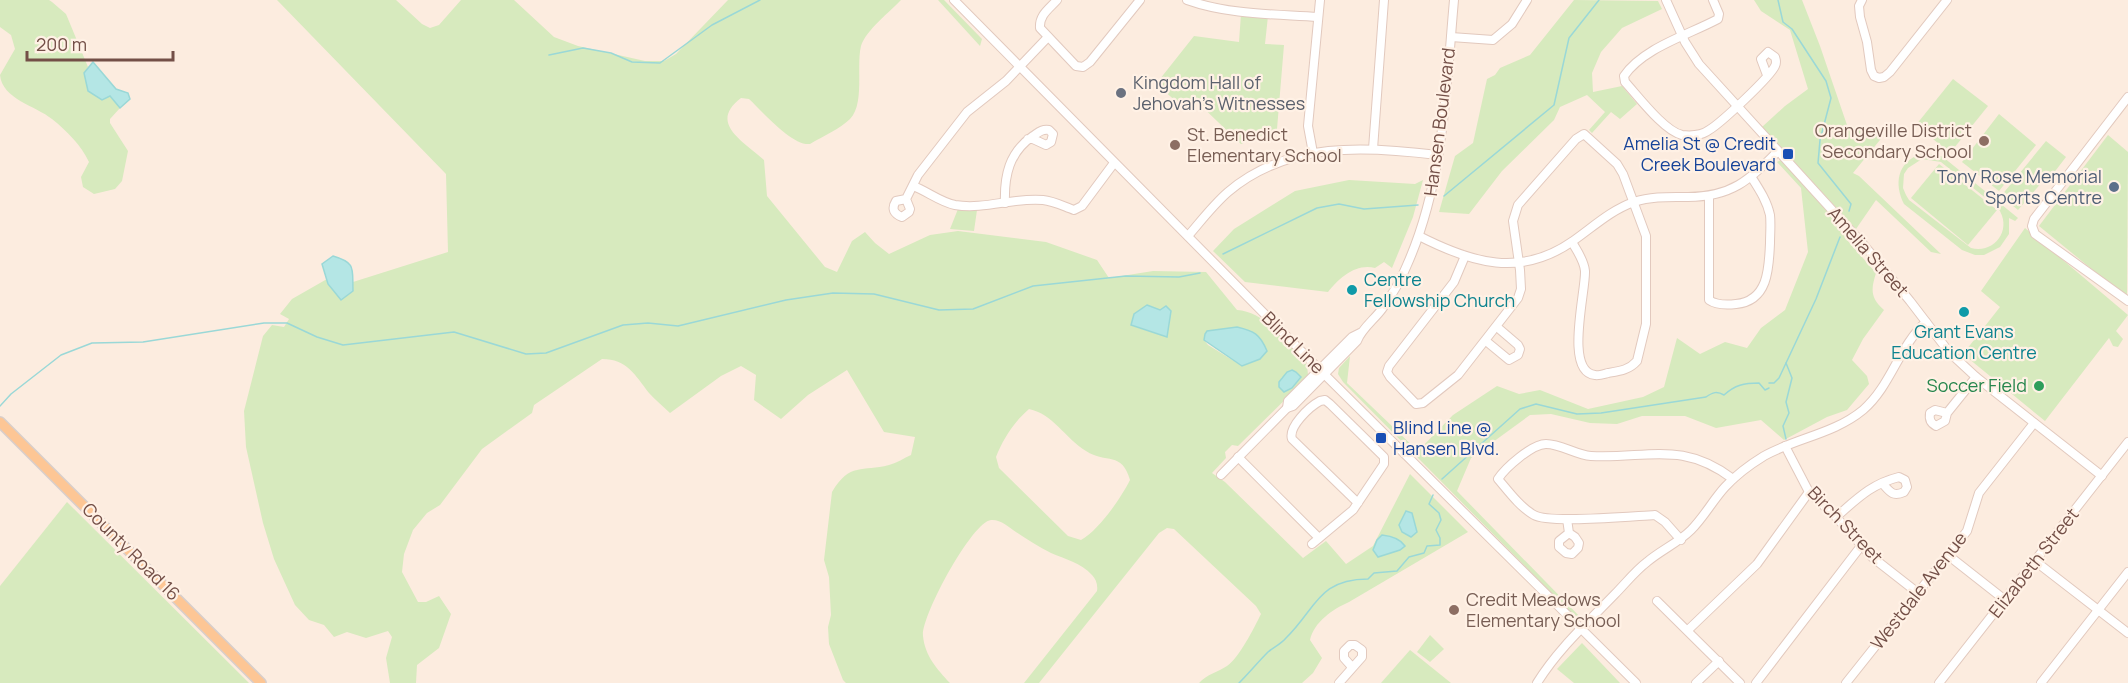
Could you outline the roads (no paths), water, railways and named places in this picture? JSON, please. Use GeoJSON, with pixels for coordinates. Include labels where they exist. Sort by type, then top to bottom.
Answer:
{"type":"FeatureCollection","features":[{"type":"Feature","properties":{"kind":"main road","name":"County Road 16"},"geometry":{"type":"LineString","coordinates":[[0,422],[261,683]]}},
{"type":"Feature","properties":{"kind":"street","name":"Blind Line"},"geometry":{"type":"LineString","coordinates":[[954,0],[1322,372],[1636,683]]}},
{"type":"Feature","properties":{"kind":"street"},"geometry":{"type":"LineString","coordinates":[[1057,0],[1043,14],[1040,28],[1076,66],[1083,68],[1140,0]]}},
{"type":"Feature","properties":{"kind":"street"},"geometry":{"type":"LineString","coordinates":[[1187,0],[1247,12],[1318,16]]}},
{"type":"Feature","properties":{"kind":"street"},"geometry":{"type":"LineString","coordinates":[[1313,153],[1308,126],[1320,0]]}},
{"type":"Feature","properties":{"kind":"street"},"geometry":{"type":"LineString","coordinates":[[1373,148],[1384,0]]}},
{"type":"Feature","properties":{"kind":"street","name":"Hansen Boulevard"},"geometry":{"type":"LineString","coordinates":[[1221,474],[1287,408],[1288,401],[1322,372],[1352,337],[1360,333],[1381,310],[1407,267],[1431,198],[1438,155],[1454,0]]}},
{"type":"Feature","properties":{"kind":"street"},"geometry":{"type":"LineString","coordinates":[[1451,37],[1493,40],[1512,24],[1527,0]]}},
{"type":"Feature","properties":{"kind":"street","name":"Amelia Street"},"geometry":{"type":"LineString","coordinates":[[1666,0],[1683,37],[1700,64],[1870,253],[1949,352],[1976,377],[2102,476]]}},
{"type":"Feature","properties":{"kind":"street"},"geometry":{"type":"LineString","coordinates":[[1713,0],[1719,14],[1718,19],[1666,43],[1629,68],[1624,76],[1625,82],[1674,132],[1696,136],[1710,130],[1767,75]]}},
{"type":"Feature","properties":{"kind":"street"},"geometry":{"type":"LineString","coordinates":[[1862,0],[1859,6],[1860,17],[1868,42],[1871,70],[1874,76],[1879,78],[1890,72],[1947,0]]}},
{"type":"Feature","properties":{"kind":"street"},"geometry":{"type":"LineString","coordinates":[[906,199],[918,175],[967,112],[991,95],[1048,37]]}},
{"type":"Feature","properties":{"kind":"street"},"geometry":{"type":"LineString","coordinates":[[2127,102],[2034,219],[2032,226],[2035,234],[2127,299]]}},
{"type":"Feature","properties":{"kind":"street"},"geometry":{"type":"LineString","coordinates":[[1466,256],[1454,282],[1389,366],[1387,372],[1416,404],[1458,375],[1518,298],[1521,289],[1520,263],[1513,221],[1518,205],[1580,135],[1587,135],[1617,164],[1623,174],[1646,236],[1646,313],[1644,336],[1638,361],[1627,369],[1595,375],[1581,364],[1578,349],[1585,273],[1581,256],[1572,242]]}},
{"type":"Feature","properties":{"kind":"street"},"geometry":{"type":"LineString","coordinates":[[1005,203],[1006,175],[1010,161],[1015,152],[1028,139]]}},
{"type":"Feature","properties":{"kind":"street"},"geometry":{"type":"LineString","coordinates":[[1188,236],[1220,199],[1243,180],[1274,164],[1342,148],[1373,148],[1438,155]]}},
{"type":"Feature","properties":{"kind":"street"},"geometry":{"type":"LineString","coordinates":[[1419,236],[1489,263],[1520,263],[1544,257],[1572,242],[1610,215],[1634,202],[1652,198],[1709,196],[1728,191],[1752,178],[1778,152]]}},
{"type":"Feature","properties":{"kind":"street"},"geometry":{"type":"LineString","coordinates":[[913,186],[955,205],[981,206],[1023,200],[1045,200],[1074,210],[1082,206],[1114,163]]}},
{"type":"Feature","properties":{"kind":"street"},"geometry":{"type":"LineString","coordinates":[[1709,196],[1709,300],[1721,304],[1747,302],[1762,291],[1768,271],[1770,247],[1770,217],[1765,200],[1752,178]]}},
{"type":"Feature","properties":{"kind":"street"},"geometry":{"type":"LineString","coordinates":[[1537,683],[1552,660],[1582,628],[1646,562],[1681,540],[1733,479],[1764,457],[1785,446],[1834,429],[1865,408],[1895,368],[1914,332],[1926,322]]}},
{"type":"Feature","properties":{"kind":"street"},"geometry":{"type":"LineString","coordinates":[[1486,341],[1509,360],[1518,355],[1520,349],[1518,345],[1497,327]]}},
{"type":"Feature","properties":{"kind":"street"},"geometry":{"type":"LineString","coordinates":[[1947,413],[1976,377]]}},
{"type":"Feature","properties":{"kind":"street"},"geometry":{"type":"LineString","coordinates":[[1312,544],[1345,517],[1358,503],[1384,464],[1384,457],[1324,400],[1315,404],[1293,425],[1290,434],[1292,439],[1358,503]]}},
{"type":"Feature","properties":{"kind":"street","name":"Westdale Avenue"},"geometry":{"type":"LineString","coordinates":[[1846,683],[1949,556],[1967,531],[1979,493],[2034,423]]}},
{"type":"Feature","properties":{"kind":"street","name":"Elizabeth Street"},"geometry":{"type":"LineString","coordinates":[[1939,683],[2128,442]]}},
{"type":"Feature","properties":{"kind":"street"},"geometry":{"type":"LineString","coordinates":[[1681,540],[1665,522],[1655,515],[1540,518],[1514,499],[1498,479],[1504,470],[1526,453],[1547,444],[1589,456],[1674,454],[1710,465],[1733,479]]}},
{"type":"Feature","properties":{"kind":"street","name":"Birch Street"},"geometry":{"type":"LineString","coordinates":[[1785,446],[1809,492],[1836,517],[1861,546],[1918,593]]}},
{"type":"Feature","properties":{"kind":"street"},"geometry":{"type":"LineString","coordinates":[[1238,457],[1319,538]]}},
{"type":"Feature","properties":{"kind":"street"},"geometry":{"type":"LineString","coordinates":[[1836,517],[1863,492],[1883,484]]}},
{"type":"Feature","properties":{"kind":"street"},"geometry":{"type":"LineString","coordinates":[[1688,630],[1757,564],[1809,492]]}},
{"type":"Feature","properties":{"kind":"street"},"geometry":{"type":"LineString","coordinates":[[1567,519],[1569,533]]}},
{"type":"Feature","properties":{"kind":"street"},"geometry":{"type":"LineString","coordinates":[[1756,683],[1861,546]]}},
{"type":"Feature","properties":{"kind":"street"},"geometry":{"type":"LineString","coordinates":[[1949,556],[2005,600]]}},
{"type":"Feature","properties":{"kind":"street"},"geometry":{"type":"LineString","coordinates":[[2035,561],[2128,633]]}},
{"type":"Feature","properties":{"kind":"street"},"geometry":{"type":"LineString","coordinates":[[2041,683],[2128,572]]}},
{"type":"Feature","properties":{"kind":"street"},"geometry":{"type":"LineString","coordinates":[[1657,601],[1740,683]]}},
{"type":"Feature","properties":{"kind":"street"},"geometry":{"type":"LineString","coordinates":[[1696,683],[1719,662]]}},
{"type":"Feature","properties":{"kind":"street"},"geometry":{"type":"LineString","coordinates":[[1339,683],[1352,667]]}},
{"type":"Feature","properties":{"kind":"water"},"geometry":{"type":"Polygon","coordinates":[[[93,62],[116,89],[128,93],[130,99],[120,108],[110,96],[102,100],[88,91],[84,73],[93,62]]]}},
{"type":"Feature","properties":{"kind":"water"},"geometry":{"type":"Polygon","coordinates":[[[333,256],[350,264],[353,272],[353,291],[341,300],[328,284],[322,264],[333,256]]]}},
{"type":"Feature","properties":{"kind":"water"},"geometry":{"type":"Polygon","coordinates":[[[1147,305],[1160,310],[1166,306],[1171,311],[1167,337],[1131,325],[1134,314],[1147,305]]]}},
{"type":"Feature","properties":{"kind":"water"},"geometry":{"type":"Polygon","coordinates":[[[1237,327],[1252,332],[1262,341],[1267,351],[1260,359],[1242,366],[1204,340],[1207,331],[1237,327]]]}},
{"type":"Feature","properties":{"kind":"water"},"geometry":{"type":"Polygon","coordinates":[[[1292,370],[1301,377],[1292,388],[1284,392],[1279,387],[1279,382],[1287,372],[1292,370]]]}},
{"type":"Feature","properties":{"kind":"water"},"geometry":{"type":"Polygon","coordinates":[[[1406,511],[1412,513],[1417,532],[1411,537],[1402,532],[1399,525],[1406,511]]]}},
{"type":"Feature","properties":{"kind":"water"},"geometry":{"type":"Polygon","coordinates":[[[1382,535],[1395,538],[1405,546],[1400,550],[1378,557],[1373,550],[1382,535]]]}},
{"type":"Feature","properties":{"kind":"waterway"},"geometry":{"type":"LineString","coordinates":[[549,55],[583,48],[611,53],[632,62],[660,63],[712,25],[760,0]]}},
{"type":"Feature","properties":{"kind":"waterway"},"geometry":{"type":"LineString","coordinates":[[1444,196],[1554,105],[1569,38],[1599,0]]}},
{"type":"Feature","properties":{"kind":"waterway"},"geometry":{"type":"LineString","coordinates":[[1778,0],[1783,22],[1792,29],[1826,81],[1831,98],[1820,140],[1818,163],[1851,204],[1849,211]]}},
{"type":"Feature","properties":{"kind":"waterway"},"geometry":{"type":"LineString","coordinates":[[1223,254],[1317,208],[1339,204],[1364,209],[1418,205]]}},
{"type":"Feature","properties":{"kind":"waterway"},"geometry":{"type":"LineString","coordinates":[[1769,383],[1774,383],[1779,378],[1816,299],[1840,237]]}},
{"type":"Feature","properties":{"kind":"waterway"},"geometry":{"type":"LineString","coordinates":[[0,406],[11,394],[61,355],[92,343],[143,342],[264,323],[287,323],[317,337],[343,345],[454,332],[526,354],[546,353],[623,325],[648,323],[678,326],[786,300],[833,293],[874,294],[939,310],[973,309],[1033,286],[1126,276],[1179,277],[1200,273]]}},
{"type":"Feature","properties":{"kind":"waterway"},"geometry":{"type":"LineString","coordinates":[[1786,363],[1792,378],[1786,402],[1789,413],[1783,426],[1786,439]]}},
{"type":"Feature","properties":{"kind":"waterway"},"geometry":{"type":"LineString","coordinates":[[1442,479],[1520,409],[1536,404],[1577,414],[1601,413],[1706,397],[1715,393],[1724,395],[1740,385],[1749,383],[1759,383],[1765,390],[1769,388]]}},
{"type":"Feature","properties":{"kind":"waterway"},"geometry":{"type":"LineString","coordinates":[[1239,683],[1268,652],[1284,640],[1328,590],[1351,580],[1368,579],[1374,573],[1397,571],[1409,557],[1424,553],[1427,546],[1440,545],[1440,538],[1436,530],[1441,520],[1439,513],[1429,504],[1433,495]]}},
{"type":"Feature","properties":{"kind":"place","name":"Kingdom Hall of Jehovah's Witnesses"},"geometry":{"type":"Point","coordinates":[1121,93]}},
{"type":"Feature","properties":{"kind":"place","name":"Orangeville District Secondary School"},"geometry":{"type":"Point","coordinates":[1984,141]}},
{"type":"Feature","properties":{"kind":"place","name":"St. Benedict Elementary School"},"geometry":{"type":"Point","coordinates":[1175,145]}},
{"type":"Feature","properties":{"kind":"place","name":"Amelia St @ Credit Creek Boulevard"},"geometry":{"type":"Point","coordinates":[1788,154]}},
{"type":"Feature","properties":{"kind":"place","name":"Tony Rose Memorial Sports Centre"},"geometry":{"type":"Point","coordinates":[2114,187]}},
{"type":"Feature","properties":{"kind":"place","name":"Centre Fellowship Church"},"geometry":{"type":"Point","coordinates":[1352,290]}},
{"type":"Feature","properties":{"kind":"place","name":"Grant Evans Education Centre"},"geometry":{"type":"Point","coordinates":[1964,312]}},
{"type":"Feature","properties":{"kind":"place","name":"Soccer Field"},"geometry":{"type":"Point","coordinates":[2039,386]}},
{"type":"Feature","properties":{"kind":"place","name":"Blind Line @ Hansen Blvd."},"geometry":{"type":"Point","coordinates":[1381,438]}},
{"type":"Feature","properties":{"kind":"place","name":"Credit Meadows Elementary School"},"geometry":{"type":"Point","coordinates":[1454,610]}}]}
